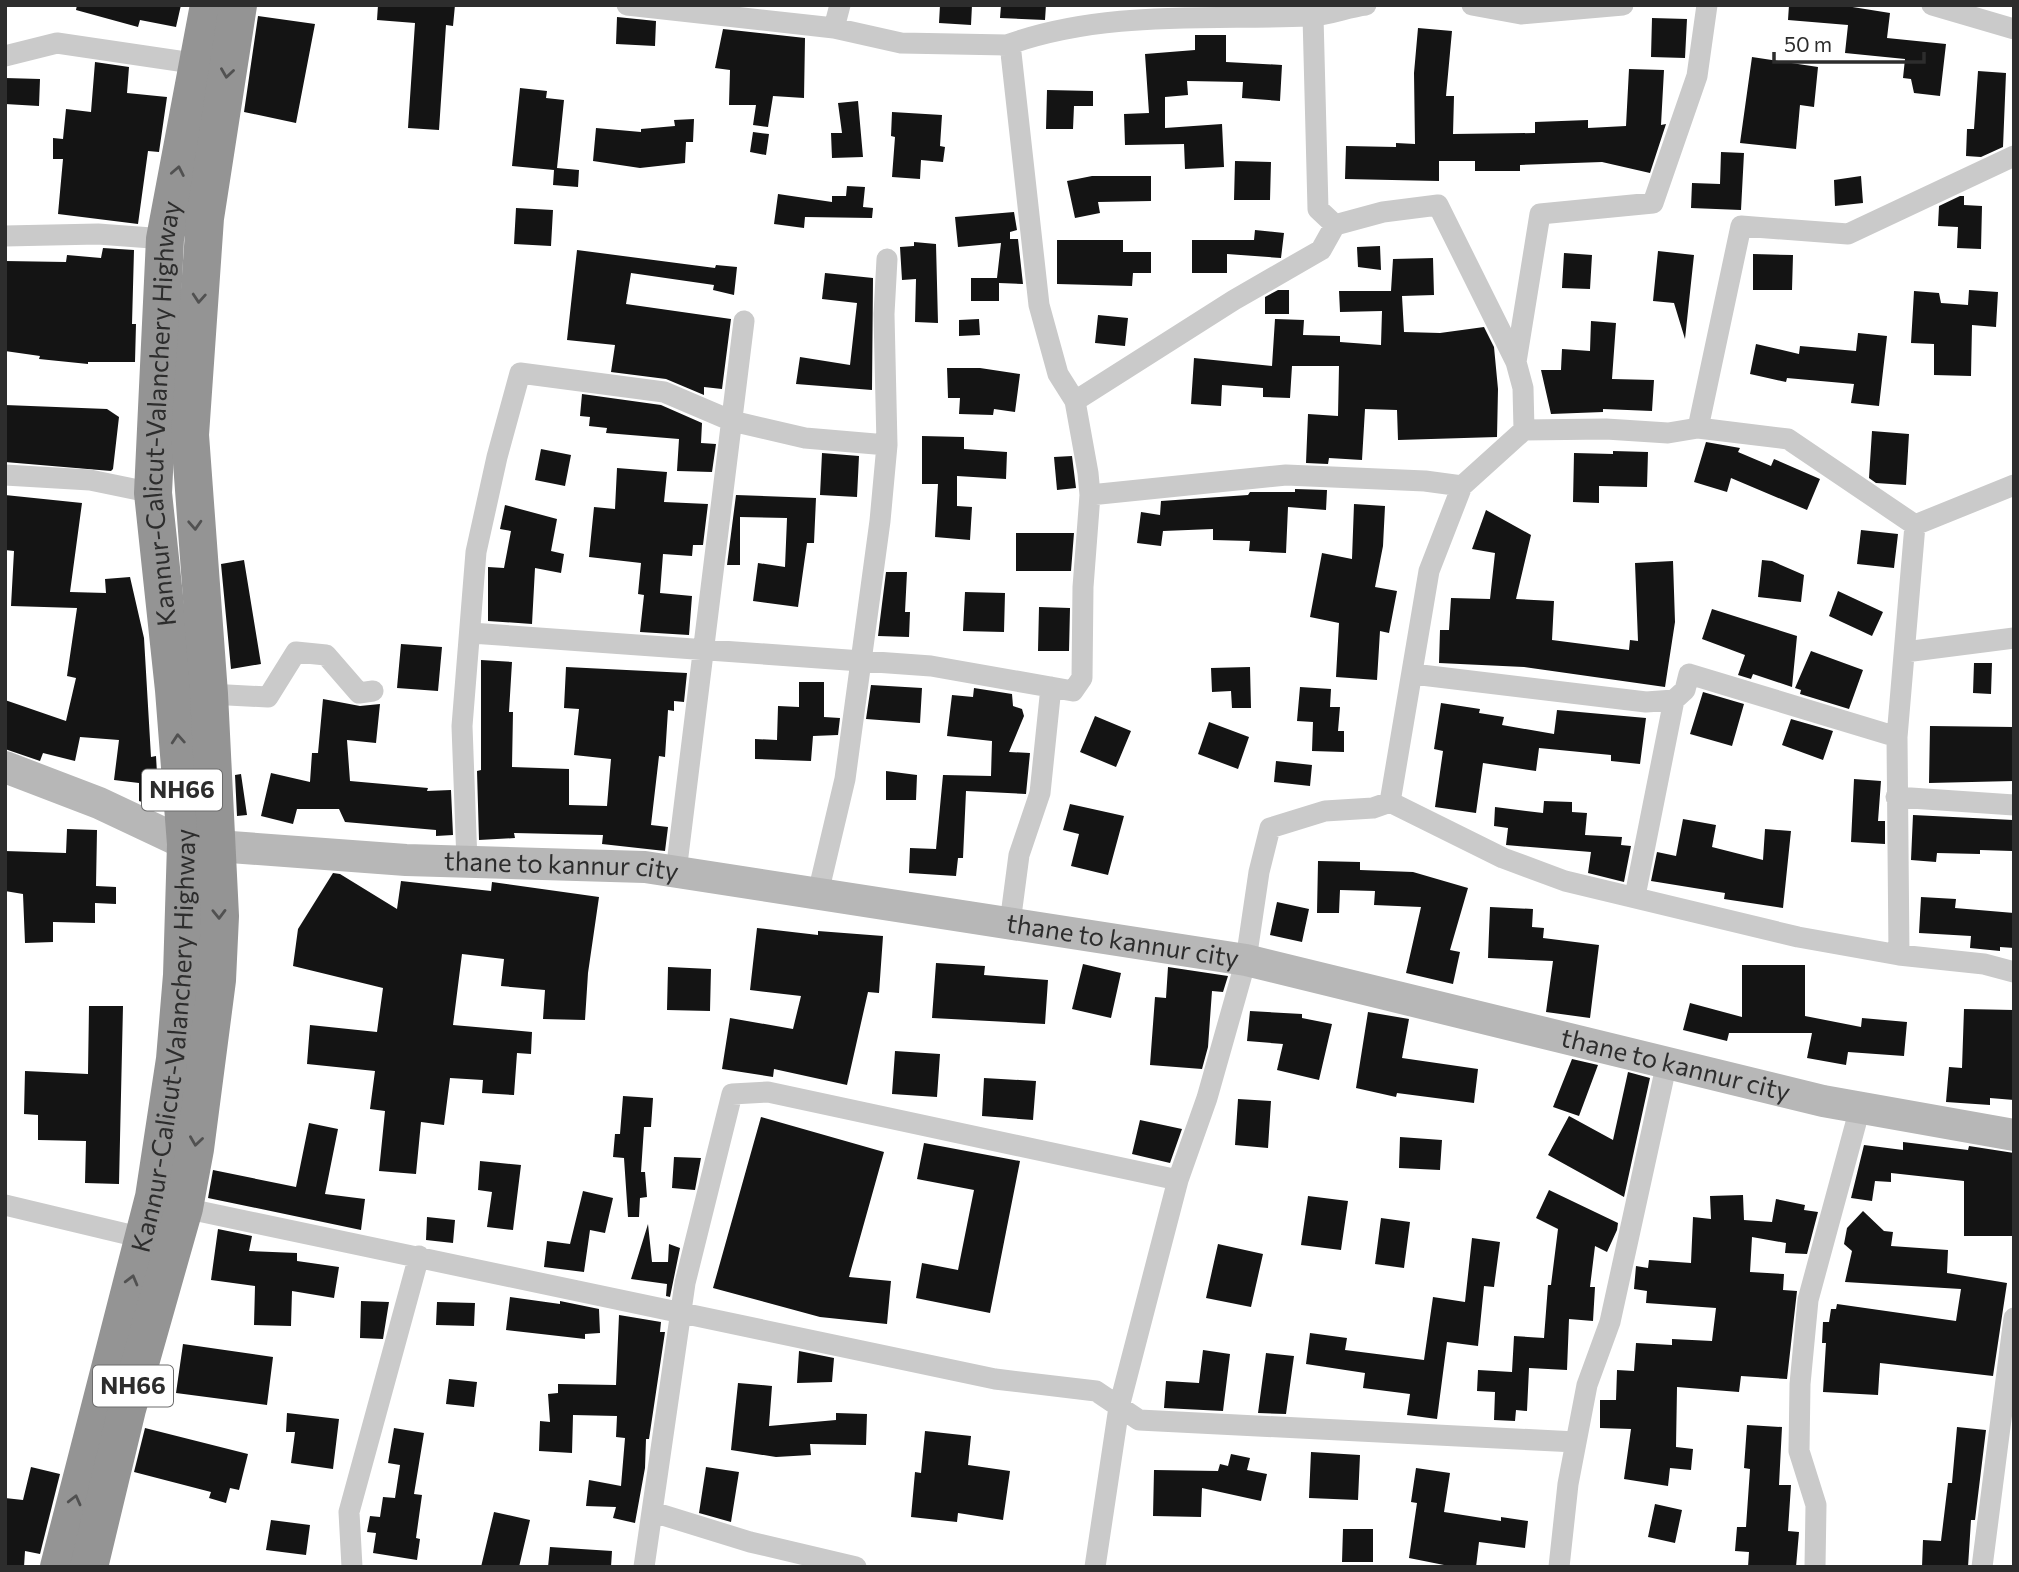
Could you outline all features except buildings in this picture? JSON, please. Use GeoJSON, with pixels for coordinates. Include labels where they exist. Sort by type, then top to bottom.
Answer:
{"type":"FeatureCollection","features":[{"type":"Feature","properties":{"kind":"highway","name":"Kannur-Calicut-Valanchery Highway"},"geometry":{"type":"LineString","coordinates":[[89,1567],[127,1409],[184,1208],[195,1149],[217,980],[220,916],[201,845],[174,690],[153,493],[165,239],[209,5]]}},
{"type":"Feature","properties":{"kind":"highway","name":"Kannur-Calicut-Valanchery Highway"},"geometry":{"type":"LineString","coordinates":[[59,1567],[154,1197],[175,1059],[181,975],[201,845],[209,695],[190,435],[205,218],[238,5]]}},
{"type":"Feature","properties":{"kind":"street"},"geometry":{"type":"LineString","coordinates":[[627,5],[835,28],[901,43],[1007,45],[1037,35],[1149,18],[1245,11],[1313,16],[1366,5]]}},
{"type":"Feature","properties":{"kind":"street"},"geometry":{"type":"LineString","coordinates":[[835,28],[840,5]]}},
{"type":"Feature","properties":{"kind":"street"},"geometry":{"type":"LineString","coordinates":[[1472,5],[1521,14],[1623,5]]}},
{"type":"Feature","properties":{"kind":"street"},"geometry":{"type":"LineString","coordinates":[[1516,362],[1540,214],[1653,203],[1696,76],[1707,5]]}},
{"type":"Feature","properties":{"kind":"street"},"geometry":{"type":"LineString","coordinates":[[1932,5],[2014,29]]}},
{"type":"Feature","properties":{"kind":"street"},"geometry":{"type":"LineString","coordinates":[[1313,16],[1318,209],[1335,225]]}},
{"type":"Feature","properties":{"kind":"street"},"geometry":{"type":"LineString","coordinates":[[5,55],[57,43],[199,64]]}},
{"type":"Feature","properties":{"kind":"street"},"geometry":{"type":"LineString","coordinates":[[471,633],[930,666],[1073,691],[1082,678],[1083,587],[1090,495],[1075,401],[1058,374],[1039,305],[1011,52],[1007,45]]}},
{"type":"Feature","properties":{"kind":"street"},"geometry":{"type":"LineString","coordinates":[[1698,428],[1741,226],[1848,234],[2014,156]]}},
{"type":"Feature","properties":{"kind":"street"},"geometry":{"type":"LineString","coordinates":[[1075,401],[1234,300],[1321,250],[1335,225],[1383,212],[1438,205],[1516,362],[1523,388],[1524,430]]}},
{"type":"Feature","properties":{"kind":"street"},"geometry":{"type":"LineString","coordinates":[[5,236],[98,234],[165,239]]}},
{"type":"Feature","properties":{"kind":"street"},"geometry":{"type":"LineString","coordinates":[[818,893],[845,779],[887,445],[884,314],[887,258]]}},
{"type":"Feature","properties":{"kind":"street"},"geometry":{"type":"LineString","coordinates":[[676,872],[744,321]]}},
{"type":"Feature","properties":{"kind":"street"},"geometry":{"type":"LineString","coordinates":[[467,862],[462,726],[476,552],[497,457],[520,373],[664,392],[732,421],[805,438],[887,445]]}},
{"type":"Feature","properties":{"kind":"street"},"geometry":{"type":"LineString","coordinates":[[1390,802],[1429,571],[1462,486],[1524,430],[1668,433],[1698,428],[1788,439],[1915,525]]}},
{"type":"Feature","properties":{"kind":"street"},"geometry":{"type":"LineString","coordinates":[[5,475],[90,480],[153,493]]}},
{"type":"Feature","properties":{"kind":"street"},"geometry":{"type":"LineString","coordinates":[[1090,495],[1286,475],[1425,481],[1462,486]]}},
{"type":"Feature","properties":{"kind":"street"},"geometry":{"type":"LineString","coordinates":[[1915,525],[2014,485]]}},
{"type":"Feature","properties":{"kind":"street"},"geometry":{"type":"LineString","coordinates":[[1899,955],[1897,737],[1915,525]]}},
{"type":"Feature","properties":{"kind":"street"},"geometry":{"type":"LineString","coordinates":[[1905,652],[2014,638]]}},
{"type":"Feature","properties":{"kind":"street"},"geometry":{"type":"LineString","coordinates":[[209,695],[268,697],[296,652],[326,655],[359,693],[373,691]]}},
{"type":"Feature","properties":{"kind":"street"},"geometry":{"type":"LineString","coordinates":[[1413,674],[1646,702],[1674,701]]}},
{"type":"Feature","properties":{"kind":"street"},"geometry":{"type":"LineString","coordinates":[[1636,896],[1674,701],[1685,690],[1689,674],[1897,737]]}},
{"type":"Feature","properties":{"kind":"street"},"geometry":{"type":"LineString","coordinates":[[1010,923],[1019,855],[1040,793],[1051,687]]}},
{"type":"Feature","properties":{"kind":"street"},"geometry":{"type":"LineString","coordinates":[[5,767],[201,845]]}},
{"type":"Feature","properties":{"kind":"street"},"geometry":{"type":"LineString","coordinates":[[1896,797],[2014,805]]}},
{"type":"Feature","properties":{"kind":"street"},"geometry":{"type":"LineString","coordinates":[[1095,1567],[1119,1407],[1178,1180],[1207,1098],[1246,960],[1259,872],[1270,828],[1325,811],[1373,808],[1390,802],[1503,858],[1565,881],[1798,937],[1899,955],[1984,964],[2014,972]]}},
{"type":"Feature","properties":{"kind":"street","name":"thane to kannur city"},"geometry":{"type":"LineString","coordinates":[[201,845],[467,862],[645,867],[1246,960],[1860,1108],[2014,1135]]}},
{"type":"Feature","properties":{"kind":"street"},"geometry":{"type":"LineString","coordinates":[[1559,1567],[1576,1442],[1587,1385],[1610,1322],[1667,1062]]}},
{"type":"Feature","properties":{"kind":"street"},"geometry":{"type":"LineString","coordinates":[[643,1567],[685,1283],[732,1094],[768,1092],[1178,1180]]}},
{"type":"Feature","properties":{"kind":"street"},"geometry":{"type":"LineString","coordinates":[[1815,1567],[1816,1505],[1799,1451],[1808,1300],[1860,1108]]}},
{"type":"Feature","properties":{"kind":"street"},"geometry":{"type":"LineString","coordinates":[[5,1205],[144,1238]]}},
{"type":"Feature","properties":{"kind":"street"},"geometry":{"type":"LineString","coordinates":[[184,1208],[995,1378],[1096,1391],[1139,1420],[1576,1442]]}},
{"type":"Feature","properties":{"kind":"street"},"geometry":{"type":"LineString","coordinates":[[352,1567],[349,1512],[419,1256]]}},
{"type":"Feature","properties":{"kind":"street"},"geometry":{"type":"LineString","coordinates":[[1982,1567],[2014,1318]]}},
{"type":"Feature","properties":{"kind":"street"},"geometry":{"type":"LineString","coordinates":[[653,1512],[750,1542],[856,1567]]}}]}
